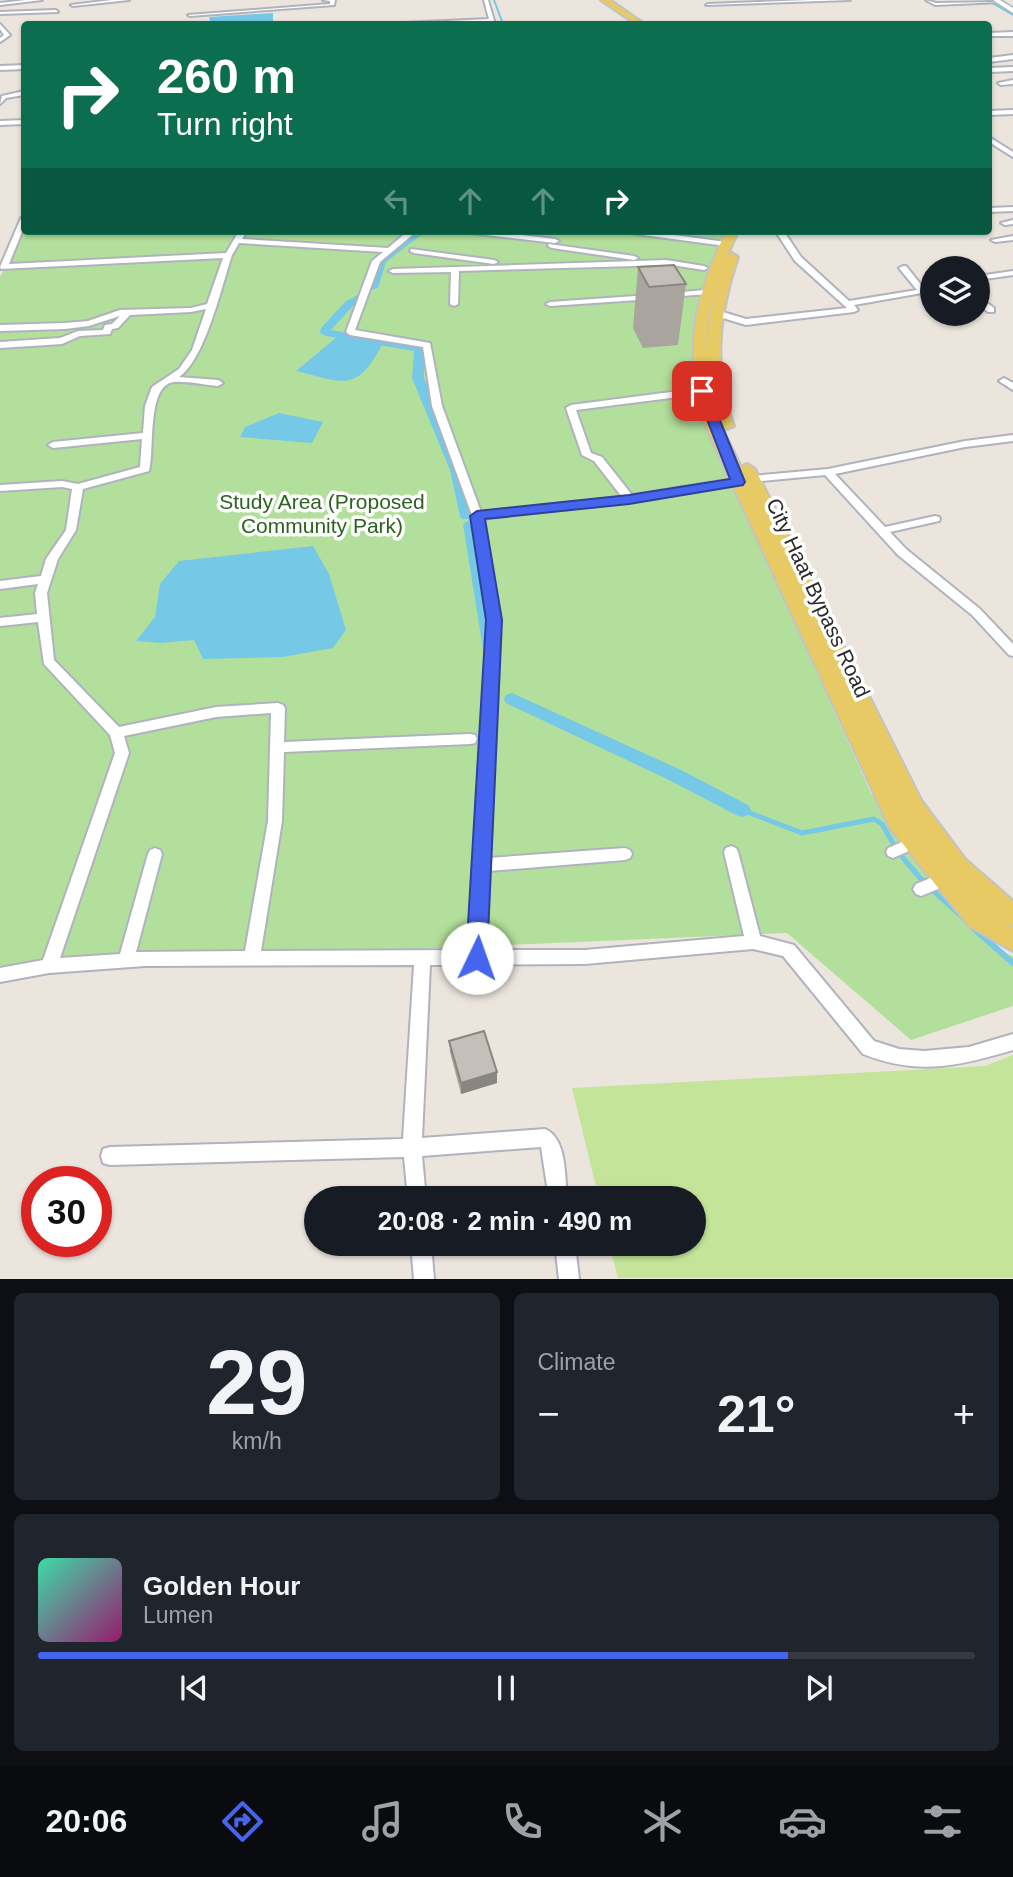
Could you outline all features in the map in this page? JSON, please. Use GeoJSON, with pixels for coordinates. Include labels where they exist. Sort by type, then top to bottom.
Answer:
{"type":"FeatureCollection","features":[{"type":"Feature","properties":{"kind":"main road"},"geometry":{"type":"LineString","coordinates":[[596,0],[626,21]]}},
{"type":"Feature","properties":{"kind":"main road"},"geometry":{"type":"LineString","coordinates":[[605,0],[636,21]]}},
{"type":"Feature","properties":{"kind":"main road","name":"City Haat Bypass Road"},"geometry":{"type":"LineString","coordinates":[[733,236],[706,292],[699,323],[698,360],[702,391],[898,821],[978,918],[1013,940]]}},
{"type":"Feature","properties":{"kind":"main road","name":"City Haat Bypass Road"},"geometry":{"type":"LineString","coordinates":[[733,236],[716,313],[714,360],[723,418],[745,481],[913,806],[941,850],[981,894],[1013,914]]}},
{"type":"Feature","properties":{"kind":"street"},"geometry":{"type":"LineString","coordinates":[[0,4],[40,0]]}},
{"type":"Feature","properties":{"kind":"street"},"geometry":{"type":"LineString","coordinates":[[73,5],[127,0]]}},
{"type":"Feature","properties":{"kind":"street"},"geometry":{"type":"LineString","coordinates":[[165,0],[189,0],[189,21]]}},
{"type":"Feature","properties":{"kind":"street"},"geometry":{"type":"LineString","coordinates":[[190,15],[332,5],[334,0],[325,0]]}},
{"type":"Feature","properties":{"kind":"street"},"geometry":{"type":"LineString","coordinates":[[486,0],[492,21]]}},
{"type":"Feature","properties":{"kind":"street"},"geometry":{"type":"LineString","coordinates":[[708,5],[848,0]]}},
{"type":"Feature","properties":{"kind":"street"},"geometry":{"type":"LineString","coordinates":[[928,0],[934,4],[1013,0]]}},
{"type":"Feature","properties":{"kind":"street"},"geometry":{"type":"LineString","coordinates":[[997,1],[1013,11]]}},
{"type":"Feature","properties":{"kind":"street"},"geometry":{"type":"LineString","coordinates":[[0,13],[56,10]]}},
{"type":"Feature","properties":{"kind":"street"},"geometry":{"type":"LineString","coordinates":[[0,25],[7,36],[0,40]]}},
{"type":"Feature","properties":{"kind":"street"},"geometry":{"type":"LineString","coordinates":[[992,35],[1013,34]]}},
{"type":"Feature","properties":{"kind":"street"},"geometry":{"type":"LineString","coordinates":[[994,52],[1013,51]]}},
{"type":"Feature","properties":{"kind":"street"},"geometry":{"type":"LineString","coordinates":[[992,60],[1013,57]]}},
{"type":"Feature","properties":{"kind":"street"},"geometry":{"type":"LineString","coordinates":[[0,68],[21,67]]}},
{"type":"Feature","properties":{"kind":"street"},"geometry":{"type":"LineString","coordinates":[[992,70],[1013,69]]}},
{"type":"Feature","properties":{"kind":"street"},"geometry":{"type":"LineString","coordinates":[[1001,83],[1013,82]]}},
{"type":"Feature","properties":{"kind":"street"},"geometry":{"type":"LineString","coordinates":[[0,102],[4,97],[21,94]]}},
{"type":"Feature","properties":{"kind":"street"},"geometry":{"type":"LineString","coordinates":[[992,103],[1010,112]]}},
{"type":"Feature","properties":{"kind":"street"},"geometry":{"type":"LineString","coordinates":[[992,113],[1010,112]]}},
{"type":"Feature","properties":{"kind":"street"},"geometry":{"type":"LineString","coordinates":[[0,123],[21,122]]}},
{"type":"Feature","properties":{"kind":"street"},"geometry":{"type":"LineString","coordinates":[[992,141],[1013,155]]}},
{"type":"Feature","properties":{"kind":"street"},"geometry":{"type":"LineString","coordinates":[[992,211],[1013,209]]}},
{"type":"Feature","properties":{"kind":"street"},"geometry":{"type":"LineString","coordinates":[[21,227],[2,271],[228,254]]}},
{"type":"Feature","properties":{"kind":"street"},"geometry":{"type":"LineString","coordinates":[[408,235],[376,261],[350,332],[427,345],[437,406],[477,516],[494,620],[477,958]]}},
{"type":"Feature","properties":{"kind":"street"},"geometry":{"type":"LineString","coordinates":[[494,235],[704,268]]}},
{"type":"Feature","properties":{"kind":"street"},"geometry":{"type":"LineString","coordinates":[[540,267],[559,235]]}},
{"type":"Feature","properties":{"kind":"street"},"geometry":{"type":"LineString","coordinates":[[712,235],[733,236]]}},
{"type":"Feature","properties":{"kind":"street"},"geometry":{"type":"LineString","coordinates":[[716,313],[746,322],[854,310],[798,259],[782,235]]}},
{"type":"Feature","properties":{"kind":"street"},"geometry":{"type":"LineString","coordinates":[[0,488],[62,484],[78,487],[145,469],[150,406],[157,387],[182,371],[196,350],[228,254],[240,236],[390,250]]}},
{"type":"Feature","properties":{"kind":"street"},"geometry":{"type":"LineString","coordinates":[[995,240],[1013,238]]}},
{"type":"Feature","properties":{"kind":"street"},"geometry":{"type":"LineString","coordinates":[[414,251],[528,267]]}},
{"type":"Feature","properties":{"kind":"street"},"geometry":{"type":"LineString","coordinates":[[393,271],[671,263]]}},
{"type":"Feature","properties":{"kind":"street"},"geometry":{"type":"LineString","coordinates":[[903,268],[920,288]]}},
{"type":"Feature","properties":{"kind":"street"},"geometry":{"type":"LineString","coordinates":[[454,304],[455,269]]}},
{"type":"Feature","properties":{"kind":"street"},"geometry":{"type":"LineString","coordinates":[[990,277],[1013,274]]}},
{"type":"Feature","properties":{"kind":"street"},"geometry":{"type":"LineString","coordinates":[[848,304],[920,289]]}},
{"type":"Feature","properties":{"kind":"street"},"geometry":{"type":"LineString","coordinates":[[550,304],[706,292]]}},
{"type":"Feature","properties":{"kind":"street"},"geometry":{"type":"LineString","coordinates":[[0,328],[65,326],[127,313],[191,310],[210,306]]}},
{"type":"Feature","properties":{"kind":"street"},"geometry":{"type":"LineString","coordinates":[[0,345],[62,341],[78,334],[107,332],[108,327],[115,326],[127,313]]}},
{"type":"Feature","properties":{"kind":"street"},"geometry":{"type":"LineString","coordinates":[[172,379],[218,383]]}},
{"type":"Feature","properties":{"kind":"street"},"geometry":{"type":"LineString","coordinates":[[629,499],[598,459],[587,455],[571,408],[702,391]]}},
{"type":"Feature","properties":{"kind":"street"},"geometry":{"type":"LineString","coordinates":[[53,445],[148,435]]}},
{"type":"Feature","properties":{"kind":"street"},"geometry":{"type":"LineString","coordinates":[[477,516],[828,472],[965,444],[1013,438]]}},
{"type":"Feature","properties":{"kind":"street"},"geometry":{"type":"LineString","coordinates":[[828,472],[881,531],[976,612],[1013,652]]}},
{"type":"Feature","properties":{"kind":"street"},"geometry":{"type":"LineString","coordinates":[[49,966],[86,853],[118,773],[122,753],[116,733],[48,661],[41,593],[52,559],[71,530],[78,487]]}},
{"type":"Feature","properties":{"kind":"street"},"geometry":{"type":"LineString","coordinates":[[881,531],[935,519]]}},
{"type":"Feature","properties":{"kind":"street"},"geometry":{"type":"LineString","coordinates":[[0,585],[45,579]]}},
{"type":"Feature","properties":{"kind":"street"},"geometry":{"type":"LineString","coordinates":[[0,622],[43,617]]}},
{"type":"Feature","properties":{"kind":"street"},"geometry":{"type":"LineString","coordinates":[[116,733],[192,714],[241,707],[278,708],[275,821],[252,959]]}},
{"type":"Feature","properties":{"kind":"street"},"geometry":{"type":"LineString","coordinates":[[278,747],[470,739]]}},
{"type":"Feature","properties":{"kind":"street"},"geometry":{"type":"LineString","coordinates":[[731,852],[753,942]]}},
{"type":"Feature","properties":{"kind":"street"},"geometry":{"type":"LineString","coordinates":[[127,960],[155,855]]}},
{"type":"Feature","properties":{"kind":"street"},"geometry":{"type":"LineString","coordinates":[[481,865],[625,855]]}},
{"type":"Feature","properties":{"kind":"street"},"geometry":{"type":"LineString","coordinates":[[0,975],[49,966],[127,960],[585,957],[753,942],[788,950],[869,1048],[899,1057],[924,1059],[969,1055],[1013,1042]]}},
{"type":"Feature","properties":{"kind":"street"},"geometry":{"type":"LineString","coordinates":[[416,1186],[412,1148],[422,959]]}},
{"type":"Feature","properties":{"kind":"street"},"geometry":{"type":"LineString","coordinates":[[110,1156],[412,1148],[545,1138],[551,1144],[556,1186]]}},
{"type":"Feature","properties":{"kind":"street"},"geometry":{"type":"LineString","coordinates":[[422,1256],[424,1279]]}},
{"type":"Feature","properties":{"kind":"street"},"geometry":{"type":"LineString","coordinates":[[566,1256],[569,1279]]}},
{"type":"Feature","properties":{"kind":"green space","name":"Study Area (Proposed Community Park)"},"geometry":{"type":"Polygon","coordinates":[[[23,235],[728,235],[707,283],[696,383],[755,535],[871,793],[1001,952],[1013,956],[1013,1006],[911,1040],[787,933],[0,967],[0,277],[23,235]]]}},
{"type":"Feature","properties":{"kind":"green space"},"geometry":{"type":"Polygon","coordinates":[[[1013,1055],[1013,1278],[618,1278],[612,1256],[706,1256],[706,1186],[596,1186],[572,1088],[985,1066],[1013,1055]]]}},
{"type":"Feature","properties":{"kind":"water"},"geometry":{"type":"Polygon","coordinates":[[[273,13],[273,21],[210,21],[209,17],[273,13]]]}},
{"type":"Feature","properties":{"kind":"water"},"geometry":{"type":"Polygon","coordinates":[[[338,336],[357,337],[382,345],[373,361],[356,378],[337,381],[296,371],[338,336]]]}},
{"type":"Feature","properties":{"kind":"water"},"geometry":{"type":"Polygon","coordinates":[[[279,413],[323,422],[312,443],[240,437],[245,427],[279,413]]]}},
{"type":"Feature","properties":{"kind":"water"},"geometry":{"type":"Polygon","coordinates":[[[313,546],[329,574],[346,630],[333,648],[283,657],[203,659],[194,640],[161,643],[136,641],[155,617],[160,584],[179,561],[313,546]]]}},
{"type":"Feature","properties":{"kind":"building"},"geometry":{"type":"Polygon","coordinates":[[[674,265],[686,284],[649,287],[638,267],[674,265]]]}},
{"type":"Feature","properties":{"kind":"building"},"geometry":{"type":"Polygon","coordinates":[[[484,1031],[497,1072],[461,1083],[449,1041],[484,1031]]]}},
{"type":"Feature","properties":{"kind":"waterway"},"geometry":{"type":"LineString","coordinates":[[494,0],[502,21]]}},
{"type":"Feature","properties":{"kind":"waterway"},"geometry":{"type":"LineString","coordinates":[[987,0],[1013,15]]}},
{"type":"Feature","properties":{"kind":"waterway"},"geometry":{"type":"LineString","coordinates":[[373,288],[381,261],[416,235]]}},
{"type":"Feature","properties":{"kind":"waterway"},"geometry":{"type":"LineString","coordinates":[[364,295],[350,303],[325,330],[326,333],[420,349],[418,378],[457,470],[467,516]]}},
{"type":"Feature","properties":{"kind":"waterway"},"geometry":{"type":"LineString","coordinates":[[470,524],[491,649]]}},
{"type":"Feature","properties":{"kind":"waterway"},"geometry":{"type":"LineString","coordinates":[[512,699],[675,775],[742,810]]}},
{"type":"Feature","properties":{"kind":"waterway"},"geometry":{"type":"LineString","coordinates":[[742,810],[802,833],[874,819],[882,824],[894,845]]}},
{"type":"Feature","properties":{"kind":"waterway"},"geometry":{"type":"LineString","coordinates":[[903,858],[922,880]]}},
{"type":"Feature","properties":{"kind":"waterway"},"geometry":{"type":"LineString","coordinates":[[931,889],[962,917]]}},
{"type":"Feature","properties":{"kind":"waterway"},"geometry":{"type":"LineString","coordinates":[[972,927],[1013,963]]}},
{"type":"Feature","properties":{"kind":"route"},"geometry":{"type":"LineString","coordinates":[[477,958],[494,620],[477,516],[629,499],[738,482],[710,418],[702,391]]}}]}
